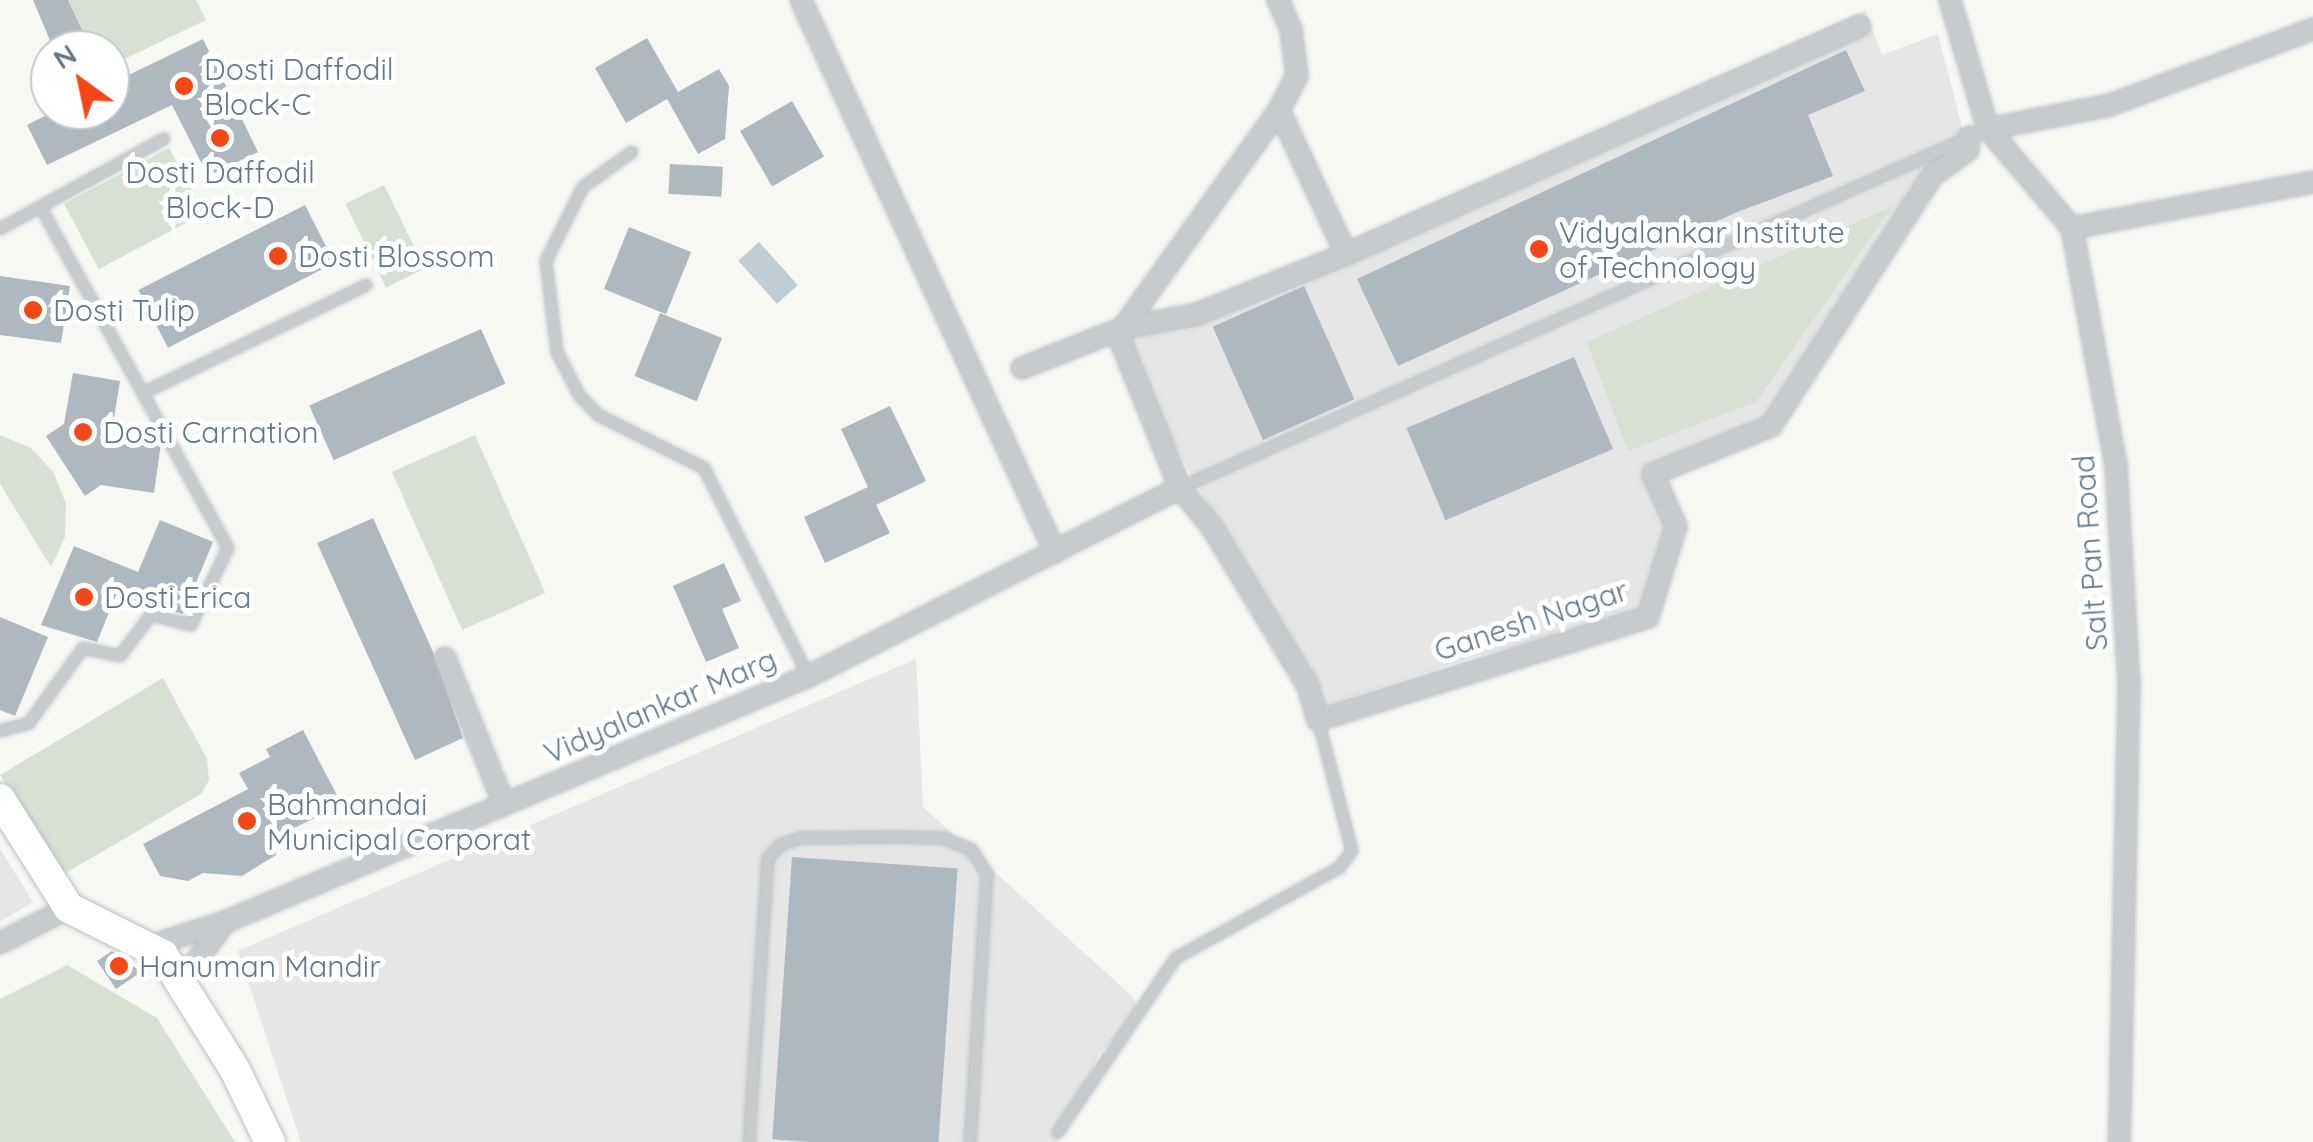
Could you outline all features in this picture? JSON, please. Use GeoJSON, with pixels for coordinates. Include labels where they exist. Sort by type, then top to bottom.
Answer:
{"type":"FeatureCollection","features":[{"type":"Feature","properties":{"kind":"main road"},"geometry":{"type":"LineString","coordinates":[[0,798],[70,908],[163,955],[235,1070],[270,1142]]}},
{"type":"Feature","properties":{"kind":"street"},"geometry":{"type":"LineString","coordinates":[[801,0],[1054,552]]}},
{"type":"Feature","properties":{"kind":"street"},"geometry":{"type":"LineString","coordinates":[[1278,0],[1291,28],[1297,76],[1279,110],[1123,328],[1123,356],[1180,488],[1212,527],[1298,670],[1318,720]]}},
{"type":"Feature","properties":{"kind":"street"},"geometry":{"type":"LineString","coordinates":[[1950,0],[1978,133],[2072,228],[2313,182]]}},
{"type":"Feature","properties":{"kind":"street"},"geometry":{"type":"LineString","coordinates":[[1022,368],[1123,328],[1197,314],[1346,254],[1860,26]]}},
{"type":"Feature","properties":{"kind":"street"},"geometry":{"type":"LineString","coordinates":[[1978,133],[2110,105],[2313,28]]}},
{"type":"Feature","properties":{"kind":"street"},"geometry":{"type":"LineString","coordinates":[[1279,110],[1346,254]]}},
{"type":"Feature","properties":{"kind":"street","name":"Ganesh Nagar"},"geometry":{"type":"LineString","coordinates":[[1318,720],[1648,617],[1676,526],[1653,474],[1771,426],[1932,176],[1968,150],[1978,133]]}},
{"type":"Feature","properties":{"kind":"street","name":"Salt Pan Road"},"geometry":{"type":"LineString","coordinates":[[2072,228],[2116,466],[2128,662],[2130,872],[2119,1142]]}},
{"type":"Feature","properties":{"kind":"street","name":"Vidyalankar Marg"},"geometry":{"type":"LineString","coordinates":[[149,946],[225,922],[809,676],[1180,488]]}},
{"type":"Feature","properties":{"kind":"street"},"geometry":{"type":"LineString","coordinates":[[444,658],[504,804]]}},
{"type":"Feature","properties":{"kind":"street"},"geometry":{"type":"LineString","coordinates":[[0,944],[70,908]]}},
{"type":"Feature","properties":{"kind":"street"},"geometry":{"type":"LineString","coordinates":[[179,985],[225,922]]}},
{"type":"Feature","properties":{"kind":"lane"},"geometry":{"type":"LineString","coordinates":[[1180,488],[1978,133]]}},
{"type":"Feature","properties":{"kind":"lane"},"geometry":{"type":"LineString","coordinates":[[0,229],[164,139]]}},
{"type":"Feature","properties":{"kind":"lane"},"geometry":{"type":"LineString","coordinates":[[632,152],[583,187],[546,261],[558,352],[579,396],[598,415],[704,468],[809,676]]}},
{"type":"Feature","properties":{"kind":"lane"},"geometry":{"type":"LineString","coordinates":[[0,731],[29,723],[83,648],[120,656],[150,615],[191,626],[228,548],[41,208]]}},
{"type":"Feature","properties":{"kind":"lane"},"geometry":{"type":"LineString","coordinates":[[143,393],[366,284]]}},
{"type":"Feature","properties":{"kind":"lane"},"geometry":{"type":"LineString","coordinates":[[1058,1132],[1176,958],[1340,867],[1352,851],[1318,720]]}},
{"type":"Feature","properties":{"kind":"lane"},"geometry":{"type":"LineString","coordinates":[[750,1142],[768,860],[780,844],[800,838],[895,837],[943,838],[972,850],[987,874],[970,1142]]}},
{"type":"Feature","properties":{"kind":"shaded area"},"geometry":{"type":"Polygon","coordinates":[[[68,0],[196,0],[206,20],[130,56],[130,30],[82,30],[68,0]]]}},
{"type":"Feature","properties":{"kind":"shaded area"},"geometry":{"type":"Polygon","coordinates":[[[1865,10],[1882,55],[1938,34],[1968,150],[1932,176],[1771,426],[1653,474],[1676,526],[1648,617],[1483,654],[1324,705],[1123,356],[1121,342],[1865,10]]]}},
{"type":"Feature","properties":{"kind":"shaded area"},"geometry":{"type":"Polygon","coordinates":[[[169,148],[204,213],[99,269],[64,204],[169,148]]]}},
{"type":"Feature","properties":{"kind":"shaded area"},"geometry":{"type":"Polygon","coordinates":[[[384,185],[425,269],[386,287],[345,204],[384,185]]]}},
{"type":"Feature","properties":{"kind":"shaded area"},"geometry":{"type":"Polygon","coordinates":[[[1893,206],[1756,402],[1628,451],[1587,342],[1893,206]]]}},
{"type":"Feature","properties":{"kind":"shaded area"},"geometry":{"type":"Polygon","coordinates":[[[759,242],[798,285],[777,304],[738,261],[759,242]]]}},
{"type":"Feature","properties":{"kind":"shaded area"},"geometry":{"type":"Polygon","coordinates":[[[0,435],[31,448],[54,473],[66,504],[65,537],[51,567],[0,484],[0,435]]]}},
{"type":"Feature","properties":{"kind":"shaded area"},"geometry":{"type":"Polygon","coordinates":[[[475,435],[545,593],[462,630],[392,472],[475,435]]]}},
{"type":"Feature","properties":{"kind":"shaded area"},"geometry":{"type":"Polygon","coordinates":[[[916,659],[923,807],[1133,997],[1139,1013],[1099,1054],[1058,1142],[301,1142],[238,951],[916,659]]]}},
{"type":"Feature","properties":{"kind":"shaded area"},"geometry":{"type":"Polygon","coordinates":[[[163,678],[207,759],[209,780],[201,794],[64,874],[0,775],[163,678]]]}},
{"type":"Feature","properties":{"kind":"shaded area"},"geometry":{"type":"Polygon","coordinates":[[[0,849],[33,902],[0,922],[0,849]]]}},
{"type":"Feature","properties":{"kind":"shaded area"},"geometry":{"type":"Polygon","coordinates":[[[67,965],[157,1018],[235,1142],[0,1142],[0,999],[67,965]]]}},
{"type":"Feature","properties":{"kind":"building"},"geometry":{"type":"Polygon","coordinates":[[[33,0],[68,0],[82,30],[46,30],[33,0]]]}},
{"type":"Feature","properties":{"kind":"building"},"geometry":{"type":"Polygon","coordinates":[[[647,38],[678,92],[719,69],[729,86],[725,139],[698,154],[667,99],[626,123],[595,68],[647,38]]]}},
{"type":"Feature","properties":{"kind":"building"},"geometry":{"type":"Polygon","coordinates":[[[203,39],[258,152],[208,176],[172,105],[130,125],[130,74],[203,39]]]}},
{"type":"Feature","properties":{"kind":"building","name":"Vidyalankar Institute of Technology"},"geometry":{"type":"Polygon","coordinates":[[[1846,50],[1865,91],[1808,115],[1833,176],[1737,212],[1398,366],[1357,279],[1846,50]]]}},
{"type":"Feature","properties":{"kind":"building"},"geometry":{"type":"Polygon","coordinates":[[[792,101],[824,156],[772,186],[740,131],[792,101]]]}},
{"type":"Feature","properties":{"kind":"building"},"geometry":{"type":"Polygon","coordinates":[[[30,124],[30,130],[120,130],[47,165],[27,125],[30,124]]]}},
{"type":"Feature","properties":{"kind":"building"},"geometry":{"type":"Polygon","coordinates":[[[670,164],[723,167],[721,197],[668,194],[670,164]]]}},
{"type":"Feature","properties":{"kind":"building"},"geometry":{"type":"Polygon","coordinates":[[[305,205],[335,263],[168,348],[138,290],[305,205]]]}},
{"type":"Feature","properties":{"kind":"building"},"geometry":{"type":"Polygon","coordinates":[[[629,227],[691,252],[666,314],[604,289],[629,227]]]}},
{"type":"Feature","properties":{"kind":"building","name":"Dosti Tulip"},"geometry":{"type":"Polygon","coordinates":[[[0,276],[70,286],[61,343],[0,335],[0,276]]]}},
{"type":"Feature","properties":{"kind":"building"},"geometry":{"type":"Polygon","coordinates":[[[1304,286],[1354,399],[1263,440],[1213,327],[1304,286]]]}},
{"type":"Feature","properties":{"kind":"building"},"geometry":{"type":"Polygon","coordinates":[[[660,313],[722,338],[697,401],[635,376],[660,313]]]}},
{"type":"Feature","properties":{"kind":"building"},"geometry":{"type":"Polygon","coordinates":[[[481,329],[505,384],[334,460],[309,405],[481,329]]]}},
{"type":"Feature","properties":{"kind":"building"},"geometry":{"type":"Polygon","coordinates":[[[1574,357],[1613,449],[1446,520],[1406,428],[1574,357]]]}},
{"type":"Feature","properties":{"kind":"building","name":"Dosti Carnation"},"geometry":{"type":"Polygon","coordinates":[[[73,373],[120,381],[111,436],[161,443],[154,493],[101,485],[85,496],[46,436],[64,424],[73,373]]]}},
{"type":"Feature","properties":{"kind":"building"},"geometry":{"type":"Polygon","coordinates":[[[890,406],[926,481],[876,505],[890,533],[825,563],[804,517],[868,487],[841,429],[890,406]]]}},
{"type":"Feature","properties":{"kind":"building"},"geometry":{"type":"Polygon","coordinates":[[[373,518],[433,652],[463,738],[415,760],[317,543],[373,518]]]}},
{"type":"Feature","properties":{"kind":"building"},"geometry":{"type":"Polygon","coordinates":[[[160,520],[213,542],[183,614],[116,595],[97,642],[41,625],[74,546],[138,572],[160,520]]]}},
{"type":"Feature","properties":{"kind":"building"},"geometry":{"type":"Polygon","coordinates":[[[724,563],[741,601],[722,609],[739,648],[706,662],[673,586],[724,563]]]}},
{"type":"Feature","properties":{"kind":"building"},"geometry":{"type":"Polygon","coordinates":[[[0,617],[48,637],[15,716],[0,710],[0,617]]]}},
{"type":"Feature","properties":{"kind":"building","name":"Bahmandai Municipal Corporat"},"geometry":{"type":"Polygon","coordinates":[[[303,730],[342,805],[275,837],[276,855],[242,876],[203,873],[188,881],[160,876],[143,844],[248,789],[239,773],[270,757],[266,749],[303,730]]]}},
{"type":"Feature","properties":{"kind":"building"},"geometry":{"type":"Polygon","coordinates":[[[792,857],[958,869],[938,1142],[772,1139],[792,857]]]}},
{"type":"Feature","properties":{"kind":"building","name":"Hanuman Mandir"},"geometry":{"type":"Polygon","coordinates":[[[112,951],[141,972],[116,989],[97,961],[112,951]]]}},
{"type":"Feature","properties":{"kind":"place","name":"Dosti Daffodil Block-C"},"geometry":{"type":"Point","coordinates":[184,86]}},
{"type":"Feature","properties":{"kind":"place","name":"Dosti Daffodil Block-D"},"geometry":{"type":"Point","coordinates":[220,138]}},
{"type":"Feature","properties":{"kind":"place","name":"Vidyalankar Institute of Technology"},"geometry":{"type":"Point","coordinates":[1539,249]}},
{"type":"Feature","properties":{"kind":"place","name":"Dosti Blossom"},"geometry":{"type":"Point","coordinates":[278,256]}},
{"type":"Feature","properties":{"kind":"place","name":"Dosti Tulip"},"geometry":{"type":"Point","coordinates":[33,310]}},
{"type":"Feature","properties":{"kind":"place","name":"Dosti Carnation"},"geometry":{"type":"Point","coordinates":[83,432]}},
{"type":"Feature","properties":{"kind":"place","name":"Dosti Erica"},"geometry":{"type":"Point","coordinates":[84,597]}},
{"type":"Feature","properties":{"kind":"place","name":"Bahmandai Municipal Corporat"},"geometry":{"type":"Point","coordinates":[247,821]}},
{"type":"Feature","properties":{"kind":"place","name":"Hanuman Mandir"},"geometry":{"type":"Point","coordinates":[119,966]}}]}
